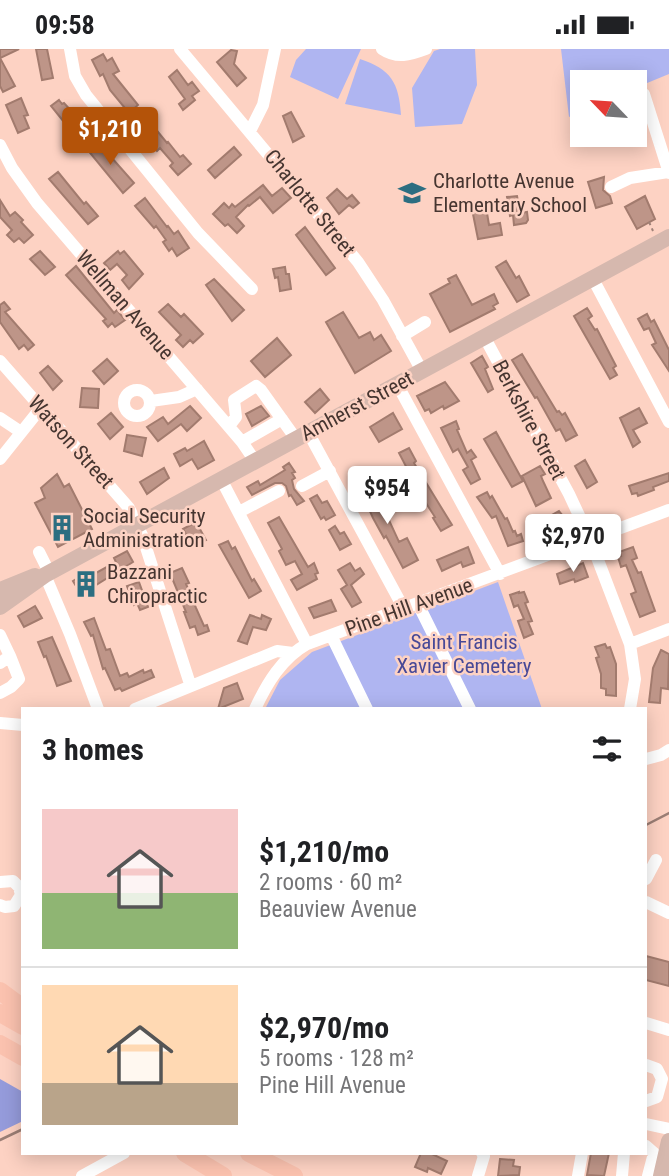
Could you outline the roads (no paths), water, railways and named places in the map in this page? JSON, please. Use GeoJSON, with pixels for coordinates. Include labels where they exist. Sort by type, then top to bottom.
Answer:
{"type":"FeatureCollection","features":[{"type":"Feature","properties":{"kind":"highway"},"geometry":{"type":"LineString","coordinates":[[0,991],[21,1007]]}},
{"type":"Feature","properties":{"kind":"highway"},"geometry":{"type":"LineString","coordinates":[[0,1013],[21,1024]]}},
{"type":"Feature","properties":{"kind":"highway"},"geometry":{"type":"LineString","coordinates":[[0,1044],[21,1056]]}},
{"type":"Feature","properties":{"kind":"highway"},"geometry":{"type":"LineString","coordinates":[[0,1059],[21,1068]]}},
{"type":"Feature","properties":{"kind":"highway"},"geometry":{"type":"LineString","coordinates":[[181,1155],[209,1176]]}},
{"type":"Feature","properties":{"kind":"highway"},"geometry":{"type":"LineString","coordinates":[[188,1155],[223,1176]]}},
{"type":"Feature","properties":{"kind":"highway"},"geometry":{"type":"LineString","coordinates":[[242,1155],[277,1176]]}},
{"type":"Feature","properties":{"kind":"highway"},"geometry":{"type":"LineString","coordinates":[[253,1155],[294,1176]]}},
{"type":"Feature","properties":{"kind":"main road","name":"Amherst Street"},"geometry":{"type":"LineString","coordinates":[[0,607],[47,574],[593,279],[662,236]]}},
{"type":"Feature","properties":{"kind":"main road","name":"Amherst Street"},"geometry":{"type":"LineString","coordinates":[[0,590],[47,574]]}},
{"type":"Feature","properties":{"kind":"main road"},"geometry":{"type":"LineString","coordinates":[[659,1149],[661,1176]]}},
{"type":"Feature","properties":{"kind":"street"},"geometry":{"type":"LineString","coordinates":[[70,49],[75,76],[86,95],[198,233],[252,289]]}},
{"type":"Feature","properties":{"kind":"street","name":"Charlotte Street"},"geometry":{"type":"LineString","coordinates":[[180,49],[358,262],[422,371]]}},
{"type":"Feature","properties":{"kind":"street"},"geometry":{"type":"LineString","coordinates":[[250,131],[263,105],[275,49]]}},
{"type":"Feature","properties":{"kind":"street"},"geometry":{"type":"LineString","coordinates":[[382,49],[402,56],[426,49]]}},
{"type":"Feature","properties":{"kind":"street"},"geometry":{"type":"LineString","coordinates":[[611,187],[631,177],[669,172],[648,106]]}},
{"type":"Feature","properties":{"kind":"street","name":"Wellman Avenue"},"geometry":{"type":"LineString","coordinates":[[0,145],[12,168],[37,203],[229,426],[255,461]]}},
{"type":"Feature","properties":{"kind":"street"},"geometry":{"type":"LineString","coordinates":[[593,279],[669,422]]}},
{"type":"Feature","properties":{"kind":"street"},"geometry":{"type":"LineString","coordinates":[[402,336],[425,321]]}},
{"type":"Feature","properties":{"kind":"street","name":"Berkshire Street"},"geometry":{"type":"LineString","coordinates":[[485,338],[569,494],[590,539],[630,644],[635,679],[630,707]]}},
{"type":"Feature","properties":{"kind":"street","name":"Watson Street"},"geometry":{"type":"LineString","coordinates":[[0,361],[40,409],[117,492],[138,524],[190,684]]}},
{"type":"Feature","properties":{"kind":"street"},"geometry":{"type":"LineString","coordinates":[[397,384],[500,574]]}},
{"type":"Feature","properties":{"kind":"street"},"geometry":{"type":"LineString","coordinates":[[229,426],[236,417],[234,400],[256,386],[282,419],[302,435],[330,471],[404,609]]}},
{"type":"Feature","properties":{"kind":"street"},"geometry":{"type":"LineString","coordinates":[[150,401],[178,397],[197,389]]}},
{"type":"Feature","properties":{"kind":"street"},"geometry":{"type":"LineString","coordinates":[[0,459],[40,409]]}},
{"type":"Feature","properties":{"kind":"street"},"geometry":{"type":"LineString","coordinates":[[0,418],[21,432]]}},
{"type":"Feature","properties":{"kind":"street"},"geometry":{"type":"LineString","coordinates":[[242,442],[282,419]]}},
{"type":"Feature","properties":{"kind":"street"},"geometry":{"type":"LineString","coordinates":[[302,486],[330,471]]}},
{"type":"Feature","properties":{"kind":"street"},"geometry":{"type":"LineString","coordinates":[[221,479],[307,644]]}},
{"type":"Feature","properties":{"kind":"street"},"geometry":{"type":"LineString","coordinates":[[239,512],[279,491]]}},
{"type":"Feature","properties":{"kind":"street","name":"Pine Hill Avenue"},"geometry":{"type":"LineString","coordinates":[[260,705],[271,679],[293,653],[307,644],[669,510]]}},
{"type":"Feature","properties":{"kind":"street"},"geometry":{"type":"LineString","coordinates":[[39,552],[97,707]]}},
{"type":"Feature","properties":{"kind":"street"},"geometry":{"type":"LineString","coordinates":[[418,604],[469,707]]}},
{"type":"Feature","properties":{"kind":"street"},"geometry":{"type":"LineString","coordinates":[[630,644],[669,629]]}},
{"type":"Feature","properties":{"kind":"street"},"geometry":{"type":"LineString","coordinates":[[0,635],[5,660],[19,679],[0,693]]}},
{"type":"Feature","properties":{"kind":"street"},"geometry":{"type":"LineString","coordinates":[[331,635],[366,707]]}},
{"type":"Feature","properties":{"kind":"street"},"geometry":{"type":"LineString","coordinates":[[139,707],[190,684],[277,651],[293,653]]}},
{"type":"Feature","properties":{"kind":"street"},"geometry":{"type":"LineString","coordinates":[[0,723],[21,725]]}},
{"type":"Feature","properties":{"kind":"street"},"geometry":{"type":"LineString","coordinates":[[647,759],[669,750]]}},
{"type":"Feature","properties":{"kind":"street"},"geometry":{"type":"LineString","coordinates":[[647,877],[656,860]]}},
{"type":"Feature","properties":{"kind":"street"},"geometry":{"type":"LineString","coordinates":[[0,881],[9,880],[17,884],[21,895],[14,906],[0,905]]}},
{"type":"Feature","properties":{"kind":"street"},"geometry":{"type":"LineString","coordinates":[[647,902],[669,913]]}},
{"type":"Feature","properties":{"kind":"street"},"geometry":{"type":"LineString","coordinates":[[647,1023],[669,1030]]}},
{"type":"Feature","properties":{"kind":"street"},"geometry":{"type":"LineString","coordinates":[[647,1065],[657,1069],[662,1079],[657,1097],[647,1101]]}},
{"type":"Feature","properties":{"kind":"street"},"geometry":{"type":"LineString","coordinates":[[647,1129],[669,1129]]}},
{"type":"Feature","properties":{"kind":"street"},"geometry":{"type":"LineString","coordinates":[[648,1176],[659,1149]]}},
{"type":"Feature","properties":{"kind":"street"},"geometry":{"type":"LineString","coordinates":[[82,1176],[120,1155]]}},
{"type":"Feature","properties":{"kind":"street"},"geometry":{"type":"LineString","coordinates":[[478,1176],[483,1155]]}},
{"type":"Feature","properties":{"kind":"street"},"geometry":{"type":"LineString","coordinates":[[577,1173],[582,1155]]}},
{"type":"Feature","properties":{"kind":"street"},"geometry":{"type":"LineString","coordinates":[[622,1176],[624,1155]]}},
{"type":"Feature","properties":{"kind":"railway"},"geometry":{"type":"LineString","coordinates":[[647,824],[669,813]]}},
{"type":"Feature","properties":{"kind":"railway"},"geometry":{"type":"LineString","coordinates":[[0,1140],[21,1130]]}},
{"type":"Feature","properties":{"kind":"place","name":"Charlotte Avenue Elementary School"},"geometry":{"type":"Point","coordinates":[412,193]}},
{"type":"Feature","properties":{"kind":"place","name":"Social Security Administration"},"geometry":{"type":"Point","coordinates":[62,528]}},
{"type":"Feature","properties":{"kind":"place","name":"Bazzani Chiropractic"},"geometry":{"type":"Point","coordinates":[86,584]}},
{"type":"Feature","properties":{"kind":"park label","name":"Saint Francis Xavier Cemetery"},"geometry":{"type":"Point","coordinates":[464,654]}}]}
